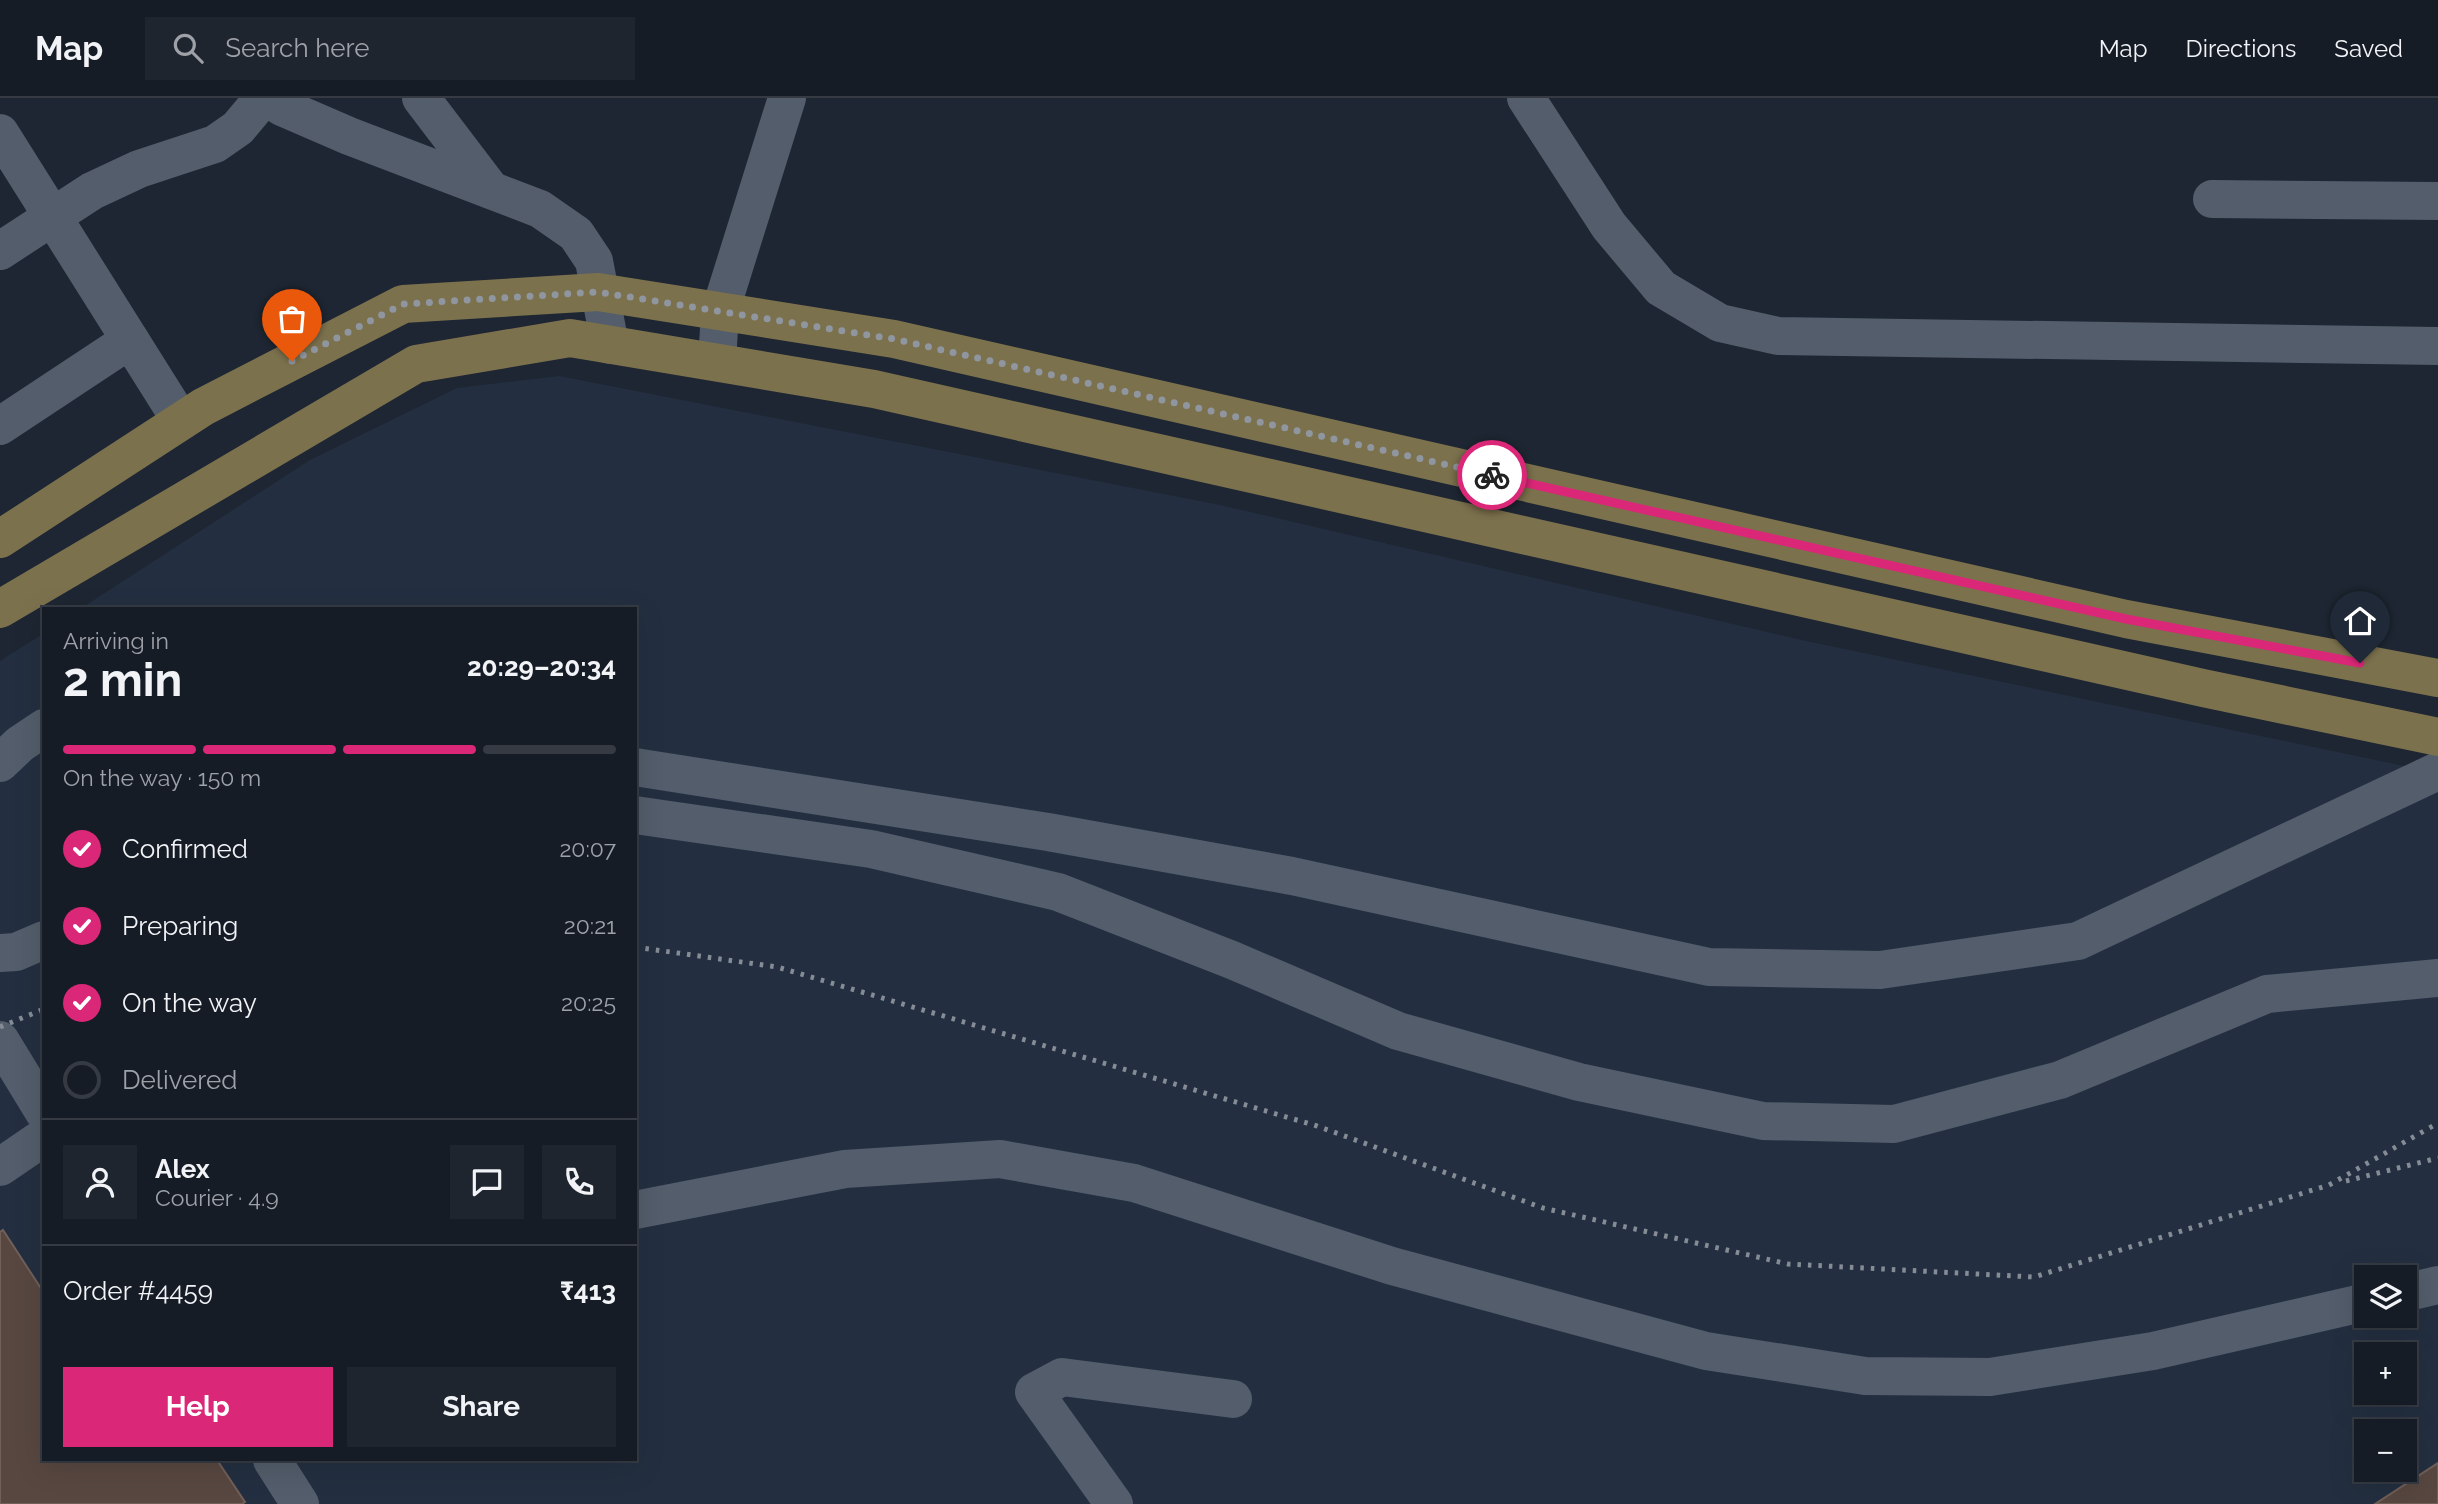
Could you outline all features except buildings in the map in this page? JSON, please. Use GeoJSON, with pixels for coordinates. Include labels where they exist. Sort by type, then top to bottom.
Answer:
{"type":"FeatureCollection","features":[{"type":"Feature","properties":{"kind":"main road"},"geometry":{"type":"LineString","coordinates":[[0,539],[203,407],[403,304],[598,292],[894,339],[2126,619],[2438,678]]}},
{"type":"Feature","properties":{"kind":"main road"},"geometry":{"type":"LineString","coordinates":[[0,609],[416,364],[570,338],[874,389],[2122,670],[2438,737]]}},
{"type":"Feature","properties":{"kind":"street"},"geometry":{"type":"LineString","coordinates":[[0,251],[92,191],[139,169],[215,144],[238,128],[266,98],[349,136],[540,209],[576,234],[594,261],[610,345]]}},
{"type":"Feature","properties":{"kind":"street"},"geometry":{"type":"LineString","coordinates":[[421,98],[491,190]]}},
{"type":"Feature","properties":{"kind":"street"},"geometry":{"type":"LineString","coordinates":[[717,362],[720,312],[787,98]]}},
{"type":"Feature","properties":{"kind":"street"},"geometry":{"type":"LineString","coordinates":[[1525,98],[1609,226],[1661,288],[1720,323],[1778,336],[2438,346]]}},
{"type":"Feature","properties":{"kind":"street"},"geometry":{"type":"LineString","coordinates":[[0,132],[181,421]]}},
{"type":"Feature","properties":{"kind":"street"},"geometry":{"type":"LineString","coordinates":[[2211,199],[2438,201]]}},
{"type":"Feature","properties":{"kind":"street"},"geometry":{"type":"LineString","coordinates":[[0,426],[130,340]]}},
{"type":"Feature","properties":{"kind":"street"},"geometry":{"type":"LineString","coordinates":[[0,762],[42,729]]}},
{"type":"Feature","properties":{"kind":"street"},"geometry":{"type":"LineString","coordinates":[[637,767],[1048,832],[1292,876],[1709,967],[1880,970],[2078,940],[2438,771]]}},
{"type":"Feature","properties":{"kind":"street"},"geometry":{"type":"LineString","coordinates":[[637,816],[871,849],[1059,892],[1232,960],[1398,1031],[1579,1082],[1763,1121],[1894,1124],[2060,1080],[2267,994],[2438,978]]}},
{"type":"Feature","properties":{"kind":"street"},"geometry":{"type":"LineString","coordinates":[[0,953],[16,952],[42,941]]}},
{"type":"Feature","properties":{"kind":"street"},"geometry":{"type":"LineString","coordinates":[[0,1040],[42,1109]]}},
{"type":"Feature","properties":{"kind":"street"},"geometry":{"type":"LineString","coordinates":[[0,1167],[42,1138]]}},
{"type":"Feature","properties":{"kind":"street"},"geometry":{"type":"LineString","coordinates":[[637,1210],[845,1169],[1000,1159],[1134,1183],[1392,1266],[1706,1350],[1865,1376],[1990,1377],[2153,1351],[2354,1304]]}},
{"type":"Feature","properties":{"kind":"street"},"geometry":{"type":"LineString","coordinates":[[2417,1290],[2438,1285]]}},
{"type":"Feature","properties":{"kind":"street"},"geometry":{"type":"LineString","coordinates":[[1114,1504],[1034,1392],[1062,1377],[1233,1399]]}},
{"type":"Feature","properties":{"kind":"street"},"geometry":{"type":"LineString","coordinates":[[273,1461],[300,1504]]}},
{"type":"Feature","properties":{"kind":"shaded area"},"geometry":{"type":"Polygon","coordinates":[[[559,376],[1220,505],[1806,641],[2438,773],[2438,1504],[0,1504],[0,661],[42,634],[42,1461],[637,1461],[637,607],[83,607],[310,460],[457,388],[559,376]]]}},
{"type":"Feature","properties":{"kind":"railway"},"geometry":{"type":"LineString","coordinates":[[637,947],[777,967],[1317,1126],[1543,1208],[1788,1264],[2034,1277],[2329,1185],[2438,1123]]}},
{"type":"Feature","properties":{"kind":"railway"},"geometry":{"type":"LineString","coordinates":[[0,1027],[42,1010]]}},
{"type":"Feature","properties":{"kind":"railway"},"geometry":{"type":"LineString","coordinates":[[2346,1181],[2438,1158]]}},
{"type":"Feature","properties":{"kind":"way so far"},"geometry":{"type":"LineString","coordinates":[[292,361],[403,304],[598,292],[894,339],[1492,475]]}},
{"type":"Feature","properties":{"kind":"route"},"geometry":{"type":"LineString","coordinates":[[1492,475],[2126,619],[2360,663]]}}]}
